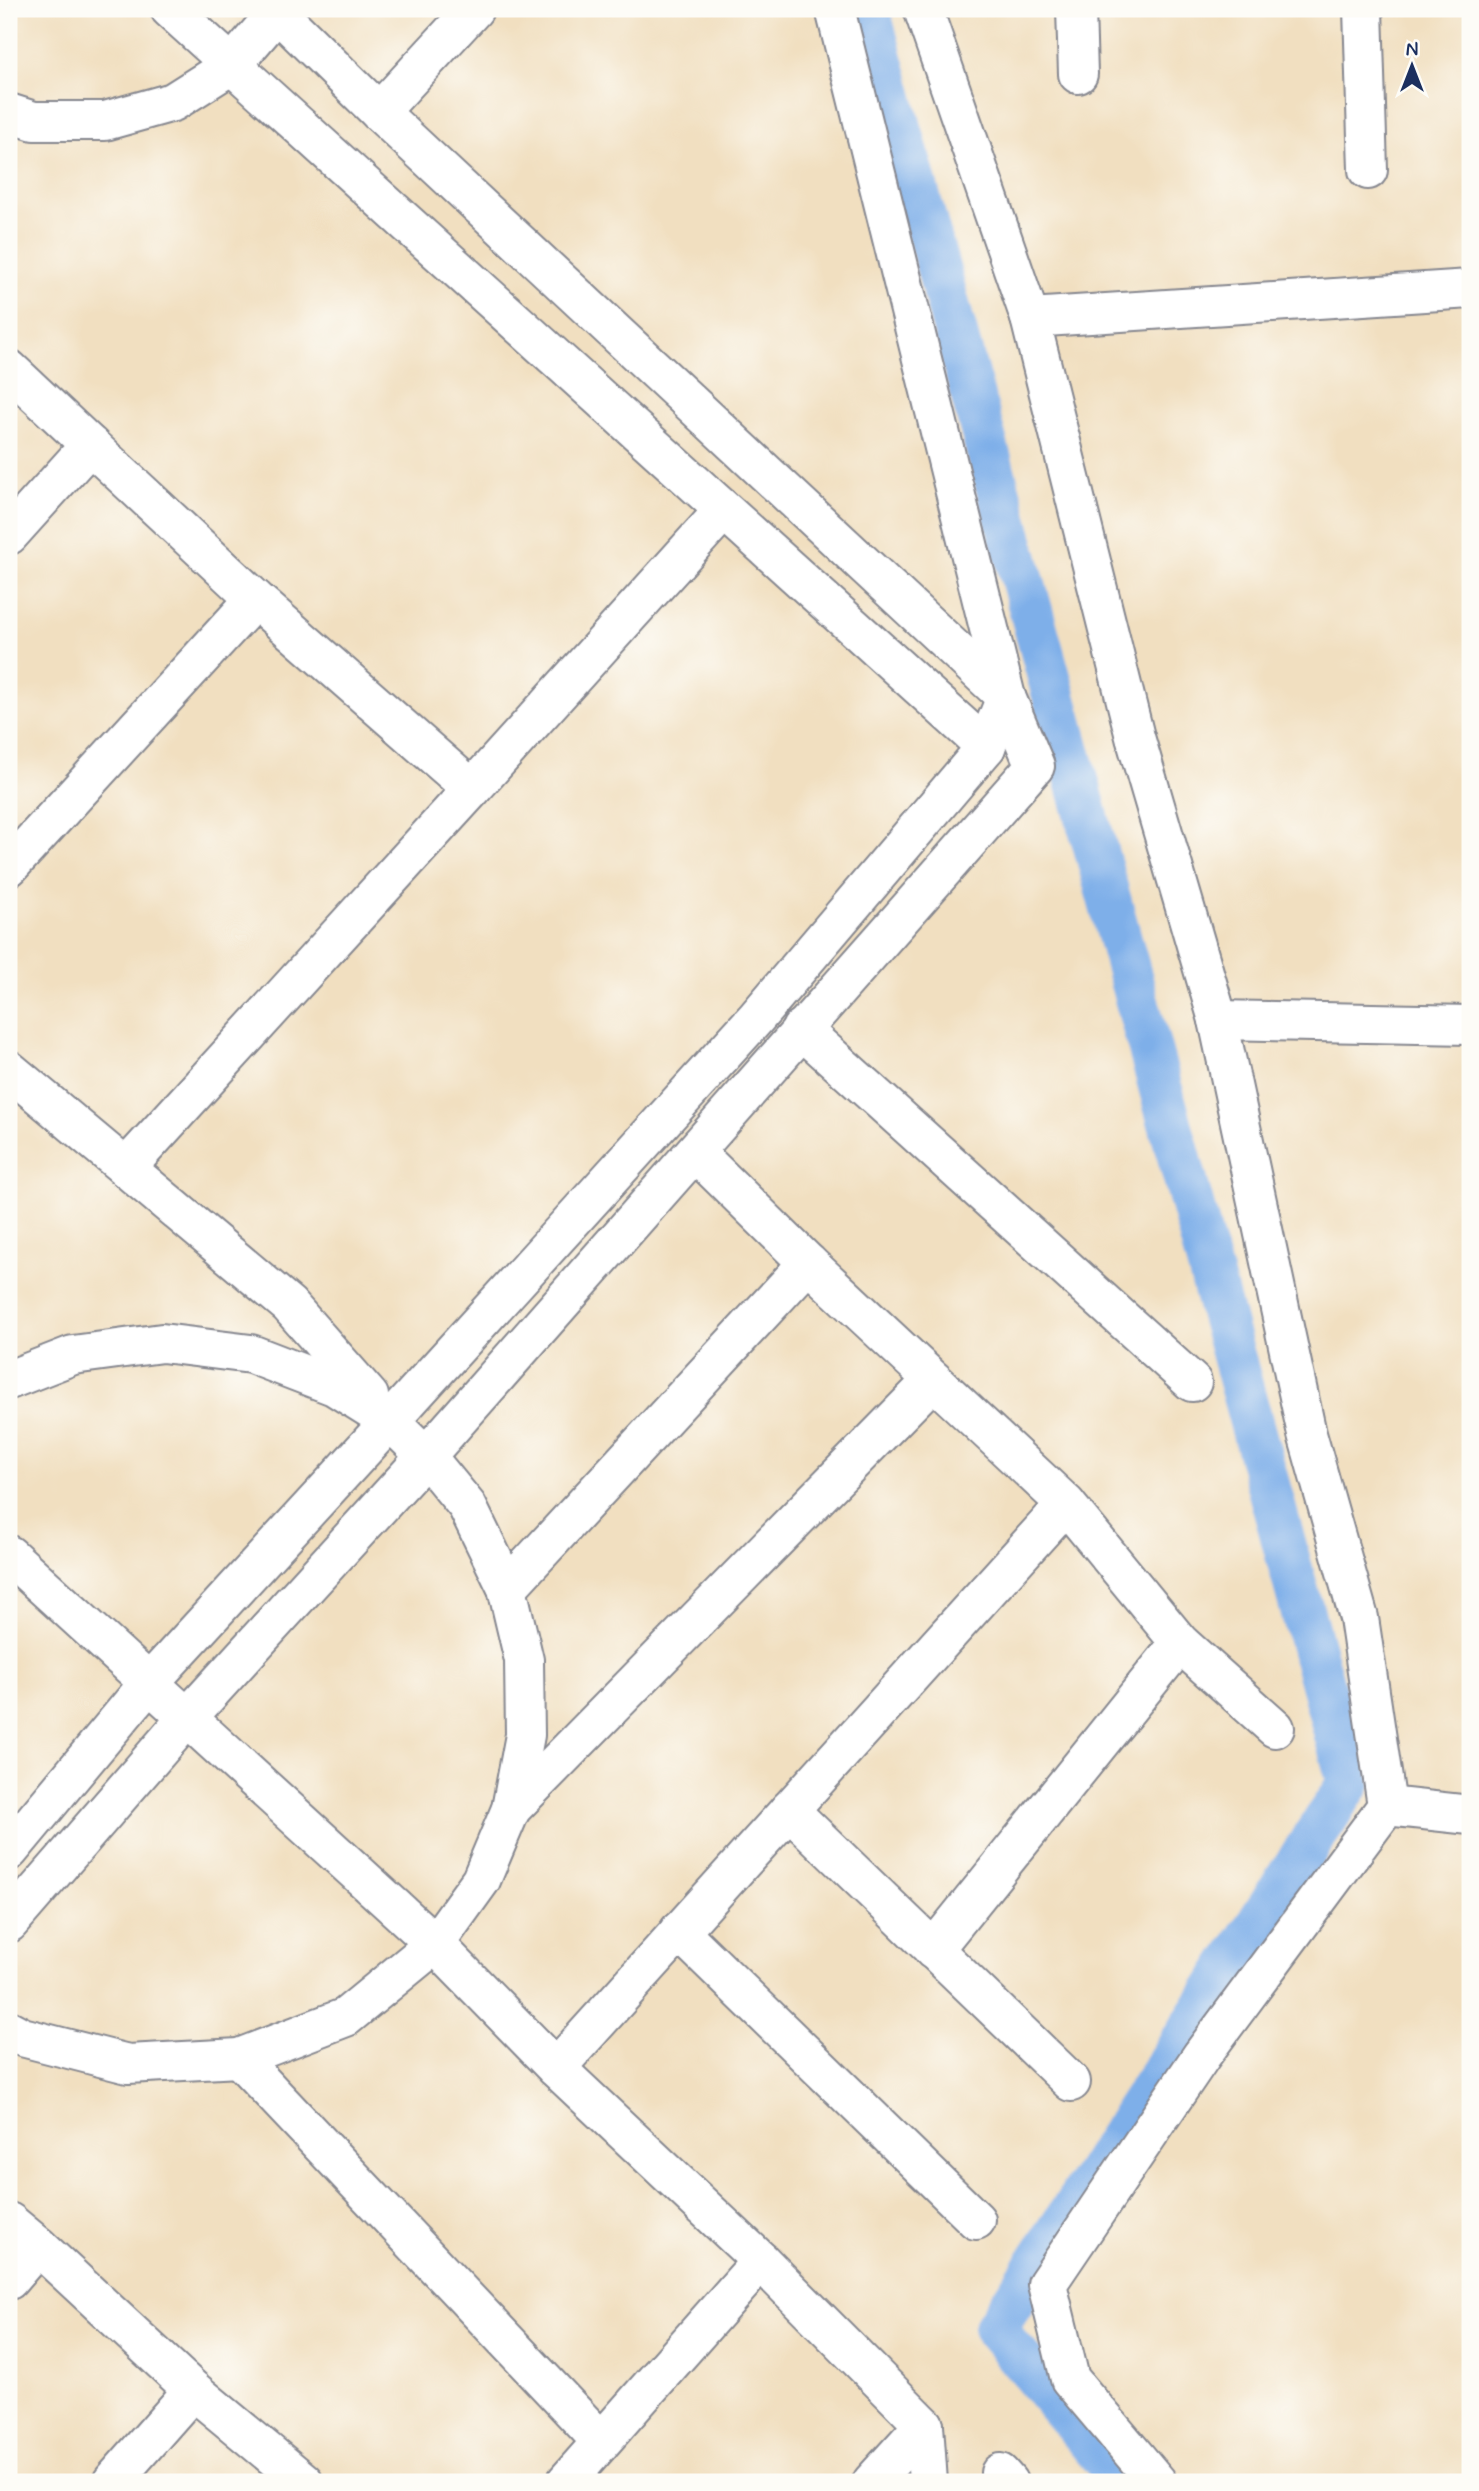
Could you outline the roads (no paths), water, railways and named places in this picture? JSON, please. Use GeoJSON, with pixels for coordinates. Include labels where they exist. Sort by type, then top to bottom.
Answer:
{"type":"FeatureCollection","features":[{"type":"Feature","properties":{"kind":"street"},"geometry":{"type":"LineString","coordinates":[[170,9],[986,747]]}},
{"type":"Feature","properties":{"kind":"street"},"geometry":{"type":"LineString","coordinates":[[379,112],[474,9]]}},
{"type":"Feature","properties":{"kind":"street"},"geometry":{"type":"LineString","coordinates":[[9,1923],[187,1718],[426,1456],[1035,766],[1006,697],[835,9]]}},
{"type":"Feature","properties":{"kind":"street"},"geometry":{"type":"LineString","coordinates":[[923,9],[1030,318],[1135,737],[1218,1020],[1307,1434],[1359,1618],[1387,1806],[1202,2055],[1047,2284],[1070,2379],[1157,2482]]}},
{"type":"Feature","properties":{"kind":"street"},"geometry":{"type":"LineString","coordinates":[[1076,9],[1079,74]]}},
{"type":"Feature","properties":{"kind":"street"},"geometry":{"type":"LineString","coordinates":[[1363,9],[1368,170]]}},
{"type":"Feature","properties":{"kind":"street"},"geometry":{"type":"LineString","coordinates":[[9,113],[34,121],[105,121],[173,102],[233,64],[278,10],[379,112],[1006,697]]}},
{"type":"Feature","properties":{"kind":"street"},"geometry":{"type":"LineString","coordinates":[[1030,318],[1470,289]]}},
{"type":"Feature","properties":{"kind":"street"},"geometry":{"type":"LineString","coordinates":[[9,369],[254,599],[472,789]]}},
{"type":"Feature","properties":{"kind":"street"},"geometry":{"type":"LineString","coordinates":[[9,535],[90,445]]}},
{"type":"Feature","properties":{"kind":"street"},"geometry":{"type":"LineString","coordinates":[[126,1168],[723,511]]}},
{"type":"Feature","properties":{"kind":"street"},"geometry":{"type":"LineString","coordinates":[[9,867],[254,599]]}},
{"type":"Feature","properties":{"kind":"street"},"geometry":{"type":"LineString","coordinates":[[9,1851],[149,1683],[756,1018],[986,747],[1006,697]]}},
{"type":"Feature","properties":{"kind":"street"},"geometry":{"type":"LineString","coordinates":[[1218,1020],[1470,1025]]}},
{"type":"Feature","properties":{"kind":"street"},"geometry":{"type":"LineString","coordinates":[[801,1030],[1192,1382]]}},
{"type":"Feature","properties":{"kind":"street"},"geometry":{"type":"LineString","coordinates":[[9,1070],[289,1305],[390,1421],[426,1456],[467,1506],[507,1588],[524,1660],[525,1735],[511,1809],[481,1880],[435,1944],[346,2017],[239,2058],[128,2064],[22,2038],[9,2030]]}},
{"type":"Feature","properties":{"kind":"street"},"geometry":{"type":"LineString","coordinates":[[695,1152],[808,1264],[1066,1504],[1180,1643],[1275,1728]]}},
{"type":"Feature","properties":{"kind":"street"},"geometry":{"type":"LineString","coordinates":[[507,1588],[808,1264]]}},
{"type":"Feature","properties":{"kind":"street"},"geometry":{"type":"LineString","coordinates":[[9,1380],[73,1355],[162,1343],[251,1354],[334,1386],[390,1421]]}},
{"type":"Feature","properties":{"kind":"street"},"geometry":{"type":"LineString","coordinates":[[511,1809],[933,1380]]}},
{"type":"Feature","properties":{"kind":"street"},"geometry":{"type":"LineString","coordinates":[[556,2068],[1066,1504]]}},
{"type":"Feature","properties":{"kind":"street"},"geometry":{"type":"LineString","coordinates":[[9,1555],[435,1944],[556,2068],[761,2261],[924,2425],[928,2482]]}},
{"type":"Feature","properties":{"kind":"street"},"geometry":{"type":"LineString","coordinates":[[933,1950],[1180,1643]]}},
{"type":"Feature","properties":{"kind":"street"},"geometry":{"type":"LineString","coordinates":[[1387,1806],[1470,1815]]}},
{"type":"Feature","properties":{"kind":"street"},"geometry":{"type":"LineString","coordinates":[[789,1810],[1072,2082]]}},
{"type":"Feature","properties":{"kind":"street"},"geometry":{"type":"LineString","coordinates":[[680,1931],[976,2220]]}},
{"type":"Feature","properties":{"kind":"street"},"geometry":{"type":"LineString","coordinates":[[239,2058],[601,2441]]}},
{"type":"Feature","properties":{"kind":"street"},"geometry":{"type":"LineString","coordinates":[[9,2222],[193,2390],[304,2482]]}},
{"type":"Feature","properties":{"kind":"street"},"geometry":{"type":"LineString","coordinates":[[9,2280],[38,2246]]}},
{"type":"Feature","properties":{"kind":"street"},"geometry":{"type":"LineString","coordinates":[[566,2482],[761,2261]]}},
{"type":"Feature","properties":{"kind":"street"},"geometry":{"type":"LineString","coordinates":[[112,2482],[193,2390]]}},
{"type":"Feature","properties":{"kind":"street"},"geometry":{"type":"LineString","coordinates":[[872,2482],[924,2425]]}},
{"type":"Feature","properties":{"kind":"waterway"},"geometry":{"type":"LineString","coordinates":[[871,9],[871,21],[1349,1783],[995,2329],[1123,2482]]}}]}
